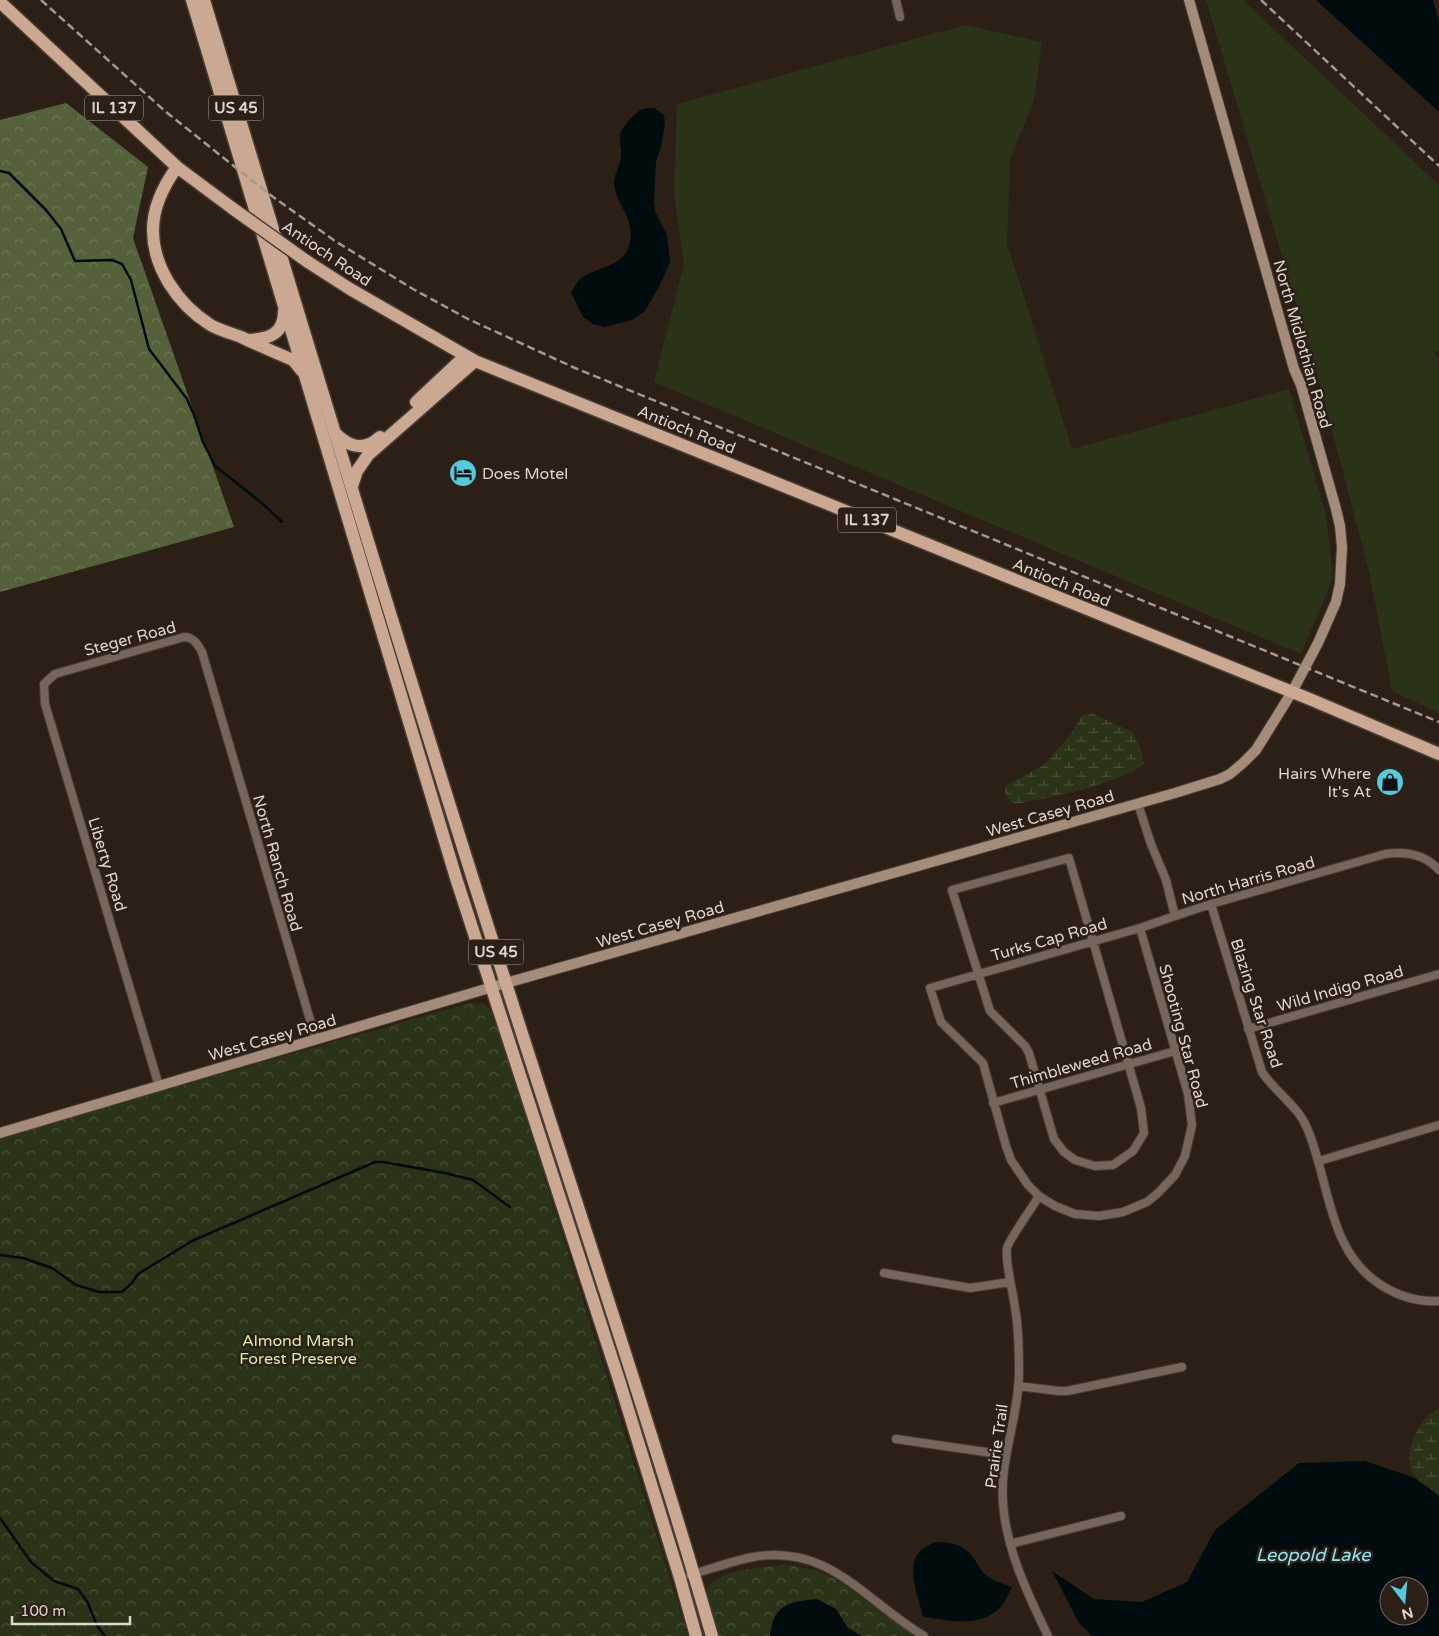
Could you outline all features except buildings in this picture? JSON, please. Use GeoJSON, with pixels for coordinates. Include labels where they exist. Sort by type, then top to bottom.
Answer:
{"type":"FeatureCollection","features":[{"type":"Feature","properties":{"kind":"main road","name":"US 45"},"geometry":{"type":"LineString","coordinates":[[192,0],[456,878],[623,1392],[696,1636]]}},
{"type":"Feature","properties":{"kind":"main road","name":"US 45"},"geometry":{"type":"LineString","coordinates":[[204,0],[335,433],[506,983],[624,1348],[712,1636]]}},
{"type":"Feature","properties":{"kind":"main road","name":"North Midlothian Road"},"geometry":{"type":"LineString","coordinates":[[1189,0],[1340,526],[1342,568],[1336,602],[1318,643],[1292,692]]}},
{"type":"Feature","properties":{"kind":"main road","name":"Antioch Road"},"geometry":{"type":"LineString","coordinates":[[0,2],[177,166],[232,208],[308,262],[350,289],[470,358],[1292,692],[1439,754]]}},
{"type":"Feature","properties":{"kind":"main road"},"geometry":{"type":"LineString","coordinates":[[177,166],[165,184],[156,209],[152,230],[161,269],[172,288],[186,306],[210,325],[293,360],[304,373]]}},
{"type":"Feature","properties":{"kind":"main road"},"geometry":{"type":"LineString","coordinates":[[246,340],[269,338],[275,334],[284,321],[284,307]]}},
{"type":"Feature","properties":{"kind":"main road"},"geometry":{"type":"LineString","coordinates":[[335,433],[343,442],[356,446],[367,445],[375,441],[470,358]]}},
{"type":"Feature","properties":{"kind":"main road"},"geometry":{"type":"LineString","coordinates":[[352,486],[357,471],[368,456],[470,358]]}},
{"type":"Feature","properties":{"kind":"main road","name":"West Casey Road"},"geometry":{"type":"LineString","coordinates":[[0,1132],[506,983],[1138,804],[1220,779],[1230,774],[1256,750],[1292,692]]}},
{"type":"Feature","properties":{"kind":"street"},"geometry":{"type":"LineString","coordinates":[[896,0],[900,17]]}},
{"type":"Feature","properties":{"kind":"street","name":"Steger Road"},"geometry":{"type":"LineString","coordinates":[[74,668],[188,637],[196,641],[202,652],[215,694]]}},
{"type":"Feature","properties":{"kind":"street","name":"Liberty Road"},"geometry":{"type":"LineString","coordinates":[[74,668],[49,677],[44,684],[45,704],[158,1086]]}},
{"type":"Feature","properties":{"kind":"street","name":"North Ranch Road"},"geometry":{"type":"LineString","coordinates":[[215,694],[316,1040]]}},
{"type":"Feature","properties":{"kind":"street","name":"North Harris Road"},"geometry":{"type":"LineString","coordinates":[[1138,804],[1151,844],[1166,880],[1174,916],[1373,857],[1398,852],[1410,853],[1426,859],[1439,870]]}},
{"type":"Feature","properties":{"kind":"street"},"geometry":{"type":"LineString","coordinates":[[1069,858],[1094,941],[1141,1108],[1144,1133],[1133,1151],[1113,1165],[1095,1166],[1076,1160],[1064,1152],[1054,1138],[1029,1053],[1025,1046],[990,1011],[952,890],[1069,858]]}},
{"type":"Feature","properties":{"kind":"street","name":"Blazing Star Road"},"geometry":{"type":"LineString","coordinates":[[1211,904],[1262,1072],[1268,1082],[1300,1115],[1306,1125],[1335,1222],[1344,1245],[1358,1266],[1389,1290],[1420,1300],[1439,1301]]}},
{"type":"Feature","properties":{"kind":"street","name":"Turks Cap Road"},"geometry":{"type":"LineString","coordinates":[[930,988],[1140,928],[1174,916]]}},
{"type":"Feature","properties":{"kind":"street","name":"Shooting Star Road"},"geometry":{"type":"LineString","coordinates":[[930,988],[941,1022],[982,1064],[1011,1160],[1028,1185],[1039,1196],[1055,1206],[1075,1214],[1112,1215],[1147,1202],[1175,1175],[1185,1156],[1192,1125],[1188,1094],[1140,928]]}},
{"type":"Feature","properties":{"kind":"street","name":"Wild Indigo Road"},"geometry":{"type":"LineString","coordinates":[[1248,1029],[1439,974]]}},
{"type":"Feature","properties":{"kind":"street","name":"Thimbleweed Road"},"geometry":{"type":"LineString","coordinates":[[993,1103],[1176,1051]]}},
{"type":"Feature","properties":{"kind":"street"},"geometry":{"type":"LineString","coordinates":[[1318,1161],[1439,1125]]}},
{"type":"Feature","properties":{"kind":"street","name":"Prairie Trail"},"geometry":{"type":"LineString","coordinates":[[1039,1196],[1007,1247],[1019,1343],[1018,1386],[1006,1455],[1003,1494],[1004,1513],[1016,1565],[1048,1636]]}},
{"type":"Feature","properties":{"kind":"street"},"geometry":{"type":"LineString","coordinates":[[884,1272],[970,1288],[1010,1282]]}},
{"type":"Feature","properties":{"kind":"street"},"geometry":{"type":"LineString","coordinates":[[1018,1386],[1067,1391],[1182,1367]]}},
{"type":"Feature","properties":{"kind":"street"},"geometry":{"type":"LineString","coordinates":[[896,1439],[1006,1455]]}},
{"type":"Feature","properties":{"kind":"street"},"geometry":{"type":"LineString","coordinates":[[1010,1544],[1122,1516]]}},
{"type":"Feature","properties":{"kind":"street"},"geometry":{"type":"LineString","coordinates":[[680,1578],[753,1557],[774,1555],[795,1557],[816,1562],[840,1574],[924,1636]]}},
{"type":"Feature","properties":{"kind":"green space"},"geometry":{"type":"Polygon","coordinates":[[[1206,0],[1243,0],[1439,185],[1439,351],[1433,352],[1439,358],[1439,713],[1392,691],[1369,571],[1318,377],[1206,0]]]}},
{"type":"Feature","properties":{"kind":"green space"},"geometry":{"type":"Polygon","coordinates":[[[966,25],[1042,42],[1034,100],[1010,160],[1007,243],[1072,449],[1289,389],[1326,515],[1333,578],[1301,654],[654,382],[684,264],[674,193],[677,104],[966,25]]]}},
{"type":"Feature","properties":{"kind":"green space"},"geometry":{"type":"Polygon","coordinates":[[[66,103],[148,167],[133,238],[234,527],[0,592],[0,120],[66,103]]]}},
{"type":"Feature","properties":{"kind":"green space"},"geometry":{"type":"Polygon","coordinates":[[[1091,713],[1133,732],[1144,763],[1136,770],[1084,789],[1016,804],[1010,801],[1006,795],[1005,786],[1044,765],[1072,733],[1081,716],[1091,713]]]}},
{"type":"Feature","properties":{"kind":"green space","name":"Almond Marsh Forest Preserve"},"geometry":{"type":"Polygon","coordinates":[[[470,1003],[484,1004],[493,1013],[688,1636],[0,1636],[0,1137],[470,1003]]]}},
{"type":"Feature","properties":{"kind":"green space"},"geometry":{"type":"Polygon","coordinates":[[[1439,1408],[1439,1496],[1415,1477],[1409,1459],[1410,1449],[1418,1429],[1431,1413],[1439,1408]]]}},
{"type":"Feature","properties":{"kind":"green space"},"geometry":{"type":"Polygon","coordinates":[[[792,1565],[821,1572],[845,1584],[914,1636],[718,1636],[707,1601],[707,1591],[711,1584],[731,1573],[759,1567],[792,1565]]]}},
{"type":"Feature","properties":{"kind":"water"},"geometry":{"type":"Polygon","coordinates":[[[1316,0],[1433,0],[1439,21],[1439,112],[1316,0]]]}},
{"type":"Feature","properties":{"kind":"water"},"geometry":{"type":"Polygon","coordinates":[[[654,108],[664,115],[665,124],[661,147],[656,161],[654,202],[655,211],[667,235],[670,262],[660,285],[645,311],[632,320],[605,327],[593,324],[583,317],[571,293],[579,280],[621,259],[626,253],[631,236],[630,228],[614,184],[621,158],[620,135],[626,124],[636,113],[644,109],[654,108]]]}},
{"type":"Feature","properties":{"kind":"water","name":"Leopold Lake"},"geometry":{"type":"Polygon","coordinates":[[[1365,1461],[1415,1478],[1439,1496],[1439,1636],[1092,1636],[1079,1623],[1052,1571],[1094,1599],[1142,1602],[1187,1582],[1215,1530],[1299,1463],[1365,1461]]]}},
{"type":"Feature","properties":{"kind":"water"},"geometry":{"type":"Polygon","coordinates":[[[934,1542],[960,1546],[969,1552],[981,1570],[988,1576],[995,1581],[1012,1587],[1000,1608],[991,1615],[973,1621],[963,1622],[923,1617],[914,1583],[914,1566],[920,1551],[934,1542]]]}},
{"type":"Feature","properties":{"kind":"water"},"geometry":{"type":"Polygon","coordinates":[[[817,1599],[836,1609],[848,1628],[862,1636],[770,1636],[775,1617],[785,1606],[798,1601],[817,1599]]]}},
{"type":"Feature","properties":{"kind":"waterway"},"geometry":{"type":"LineString","coordinates":[[0,171],[9,173],[46,210],[61,229],[75,261],[112,260],[122,264],[131,280],[149,349],[187,399],[203,442],[215,466],[263,504],[282,522]]}},
{"type":"Feature","properties":{"kind":"waterway"},"geometry":{"type":"LineString","coordinates":[[0,1255],[23,1258],[52,1268],[76,1285],[99,1292],[122,1292],[138,1274],[192,1241],[375,1162],[445,1173],[473,1180],[510,1207]]}},
{"type":"Feature","properties":{"kind":"waterway"},"geometry":{"type":"LineString","coordinates":[[0,1518],[31,1562],[54,1581],[78,1589],[88,1603],[97,1626],[105,1636]]}},
{"type":"Feature","properties":{"kind":"railway"},"geometry":{"type":"LineString","coordinates":[[41,0],[166,112],[269,194],[335,241],[413,289],[468,319],[575,368],[1439,722]]}},
{"type":"Feature","properties":{"kind":"railway"},"geometry":{"type":"LineString","coordinates":[[1261,0],[1439,166]]}},
{"type":"Feature","properties":{"kind":"place","name":"Does Motel"},"geometry":{"type":"Point","coordinates":[463,473]}},
{"type":"Feature","properties":{"kind":"place","name":"Hairs Where It's At"},"geometry":{"type":"Point","coordinates":[1390,782]}}]}
